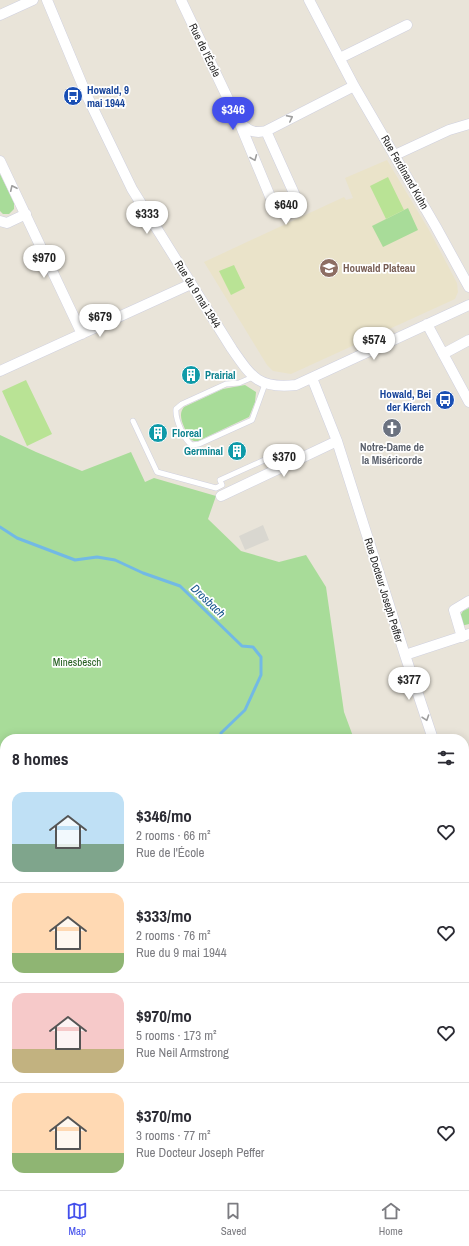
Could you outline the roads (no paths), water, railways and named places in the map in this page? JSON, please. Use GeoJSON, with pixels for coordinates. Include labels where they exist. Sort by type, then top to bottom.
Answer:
{"type":"FeatureCollection","features":[{"type":"Feature","properties":{"kind":"street"},"geometry":{"type":"LineString","coordinates":[[0,15],[33,0]]}},
{"type":"Feature","properties":{"kind":"street","name":"Rue du 9 mai 1944"},"geometry":{"type":"LineString","coordinates":[[47,0],[87,96],[132,189],[244,367],[253,377],[265,384],[280,387],[296,385],[469,304]]}},
{"type":"Feature","properties":{"kind":"street","name":"Rue de l'École"},"geometry":{"type":"LineString","coordinates":[[181,0],[239,122],[274,206],[285,215],[294,211],[297,200],[266,130]]}},
{"type":"Feature","properties":{"kind":"street","name":"Rue Ferdinand Kuhn"},"geometry":{"type":"LineString","coordinates":[[309,0],[354,86],[466,276],[469,287]]}},
{"type":"Feature","properties":{"kind":"street"},"geometry":{"type":"LineString","coordinates":[[340,58],[407,25]]}},
{"type":"Feature","properties":{"kind":"street"},"geometry":{"type":"LineString","coordinates":[[239,122],[249,131],[261,132],[354,86]]}},
{"type":"Feature","properties":{"kind":"street"},"geometry":{"type":"LineString","coordinates":[[395,155],[450,130],[469,124]]}},
{"type":"Feature","properties":{"kind":"street"},"geometry":{"type":"LineString","coordinates":[[0,161],[82,334]]}},
{"type":"Feature","properties":{"kind":"street"},"geometry":{"type":"LineString","coordinates":[[0,221],[8,223],[26,214]]}},
{"type":"Feature","properties":{"kind":"street"},"geometry":{"type":"LineString","coordinates":[[1,370],[192,284]]}},
{"type":"Feature","properties":{"kind":"street"},"geometry":{"type":"LineString","coordinates":[[427,324],[469,402]]}},
{"type":"Feature","properties":{"kind":"street"},"geometry":{"type":"LineString","coordinates":[[443,354],[469,340]]}},
{"type":"Feature","properties":{"kind":"street","name":"Rue Docteur Joseph Peffer"},"geometry":{"type":"LineString","coordinates":[[312,378],[338,441],[431,734]]}},
{"type":"Feature","properties":{"kind":"street"},"geometry":{"type":"LineString","coordinates":[[219,492],[338,441]]}},
{"type":"Feature","properties":{"kind":"street"},"geometry":{"type":"LineString","coordinates":[[405,655],[465,636],[454,610],[469,601]]}},
{"type":"Feature","properties":{"kind":"lane"},"geometry":{"type":"LineString","coordinates":[[253,377],[239,383],[226,384],[182,404],[176,409],[175,415],[187,442],[192,445],[199,444],[252,420],[265,384]]}},
{"type":"Feature","properties":{"kind":"lane"},"geometry":{"type":"LineString","coordinates":[[132,421],[157,472],[219,492],[222,485],[220,480],[272,457]]}},
{"type":"Feature","properties":{"kind":"waterway","name":"Drosbach"},"geometry":{"type":"LineString","coordinates":[[0,527],[17,538],[75,560],[97,557],[115,560],[143,573],[180,586],[242,646],[253,647],[261,657],[261,675],[245,710],[221,734]]}},
{"type":"Feature","properties":{"kind":"place","name":"Howald, 9 mai 1944"},"geometry":{"type":"Point","coordinates":[73,96]}},
{"type":"Feature","properties":{"kind":"place","name":"Houwald Plateau"},"geometry":{"type":"Point","coordinates":[329,268]}},
{"type":"Feature","properties":{"kind":"place","name":"Prairial"},"geometry":{"type":"Point","coordinates":[191,375]}},
{"type":"Feature","properties":{"kind":"place","name":"Howald, Bei der Kierch"},"geometry":{"type":"Point","coordinates":[445,400]}},
{"type":"Feature","properties":{"kind":"place","name":"Notre-Dame de la Miséricorde"},"geometry":{"type":"Point","coordinates":[392,428]}},
{"type":"Feature","properties":{"kind":"place","name":"Floreal"},"geometry":{"type":"Point","coordinates":[158,433]}},
{"type":"Feature","properties":{"kind":"place","name":"Germinal"},"geometry":{"type":"Point","coordinates":[237,451]}},
{"type":"Feature","properties":{"kind":"park label","name":"Minesbësch"},"geometry":{"type":"Point","coordinates":[77,662]}}]}
